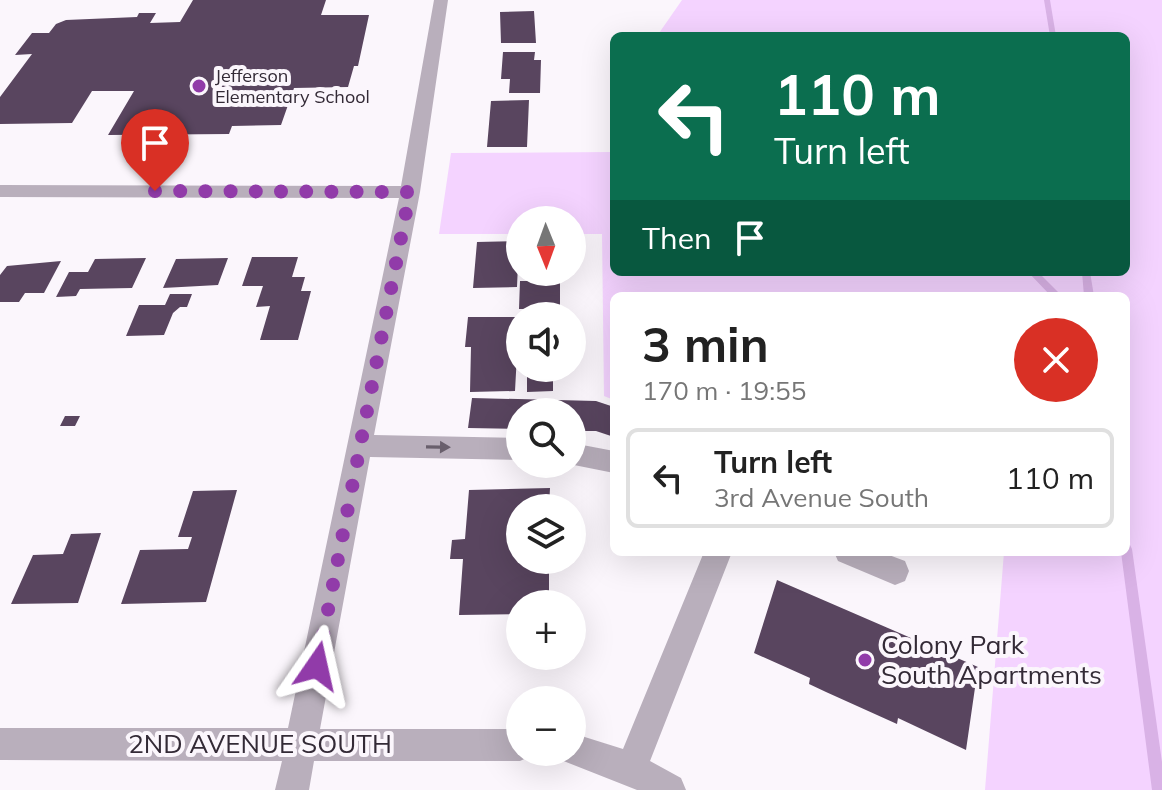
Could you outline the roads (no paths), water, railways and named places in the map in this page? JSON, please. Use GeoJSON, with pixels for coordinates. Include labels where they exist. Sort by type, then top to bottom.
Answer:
{"type":"FeatureCollection","features":[{"type":"Feature","properties":{"kind":"street"},"geometry":{"type":"LineString","coordinates":[[292,790],[410,192],[441,0]]}},
{"type":"Feature","properties":{"kind":"street"},"geometry":{"type":"LineString","coordinates":[[0,191],[410,192]]}},
{"type":"Feature","properties":{"kind":"street"},"geometry":{"type":"LineString","coordinates":[[360,446],[506,449]]}},
{"type":"Feature","properties":{"kind":"street"},"geometry":{"type":"LineString","coordinates":[[586,457],[610,461]]}},
{"type":"Feature","properties":{"kind":"street"},"geometry":{"type":"LineString","coordinates":[[631,768],[716,556]]}},
{"type":"Feature","properties":{"kind":"street"},"geometry":{"type":"LineString","coordinates":[[858,556],[895,571]]}},
{"type":"Feature","properties":{"kind":"street","name":"2ND AVENUE SOUTH"},"geometry":{"type":"LineString","coordinates":[[0,744],[506,745]]}},
{"type":"Feature","properties":{"kind":"street"},"geometry":{"type":"LineString","coordinates":[[586,754],[631,768],[668,790]]}},
{"type":"Feature","properties":{"kind":"waterway"},"geometry":{"type":"LineString","coordinates":[[1047,0],[1052,32]]}},
{"type":"Feature","properties":{"kind":"waterway"},"geometry":{"type":"LineString","coordinates":[[1036,276],[1053,292]]}},
{"type":"Feature","properties":{"kind":"waterway"},"geometry":{"type":"LineString","coordinates":[[1086,276],[1088,292]]}},
{"type":"Feature","properties":{"kind":"waterway"},"geometry":{"type":"LineString","coordinates":[[1127,556],[1159,790]]}},
{"type":"Feature","properties":{"kind":"place","name":"Jefferson Elementary School"},"geometry":{"type":"Point","coordinates":[199,86]}},
{"type":"Feature","properties":{"kind":"place","name":"Colony Park South Apartments"},"geometry":{"type":"Point","coordinates":[865,660]}}]}
